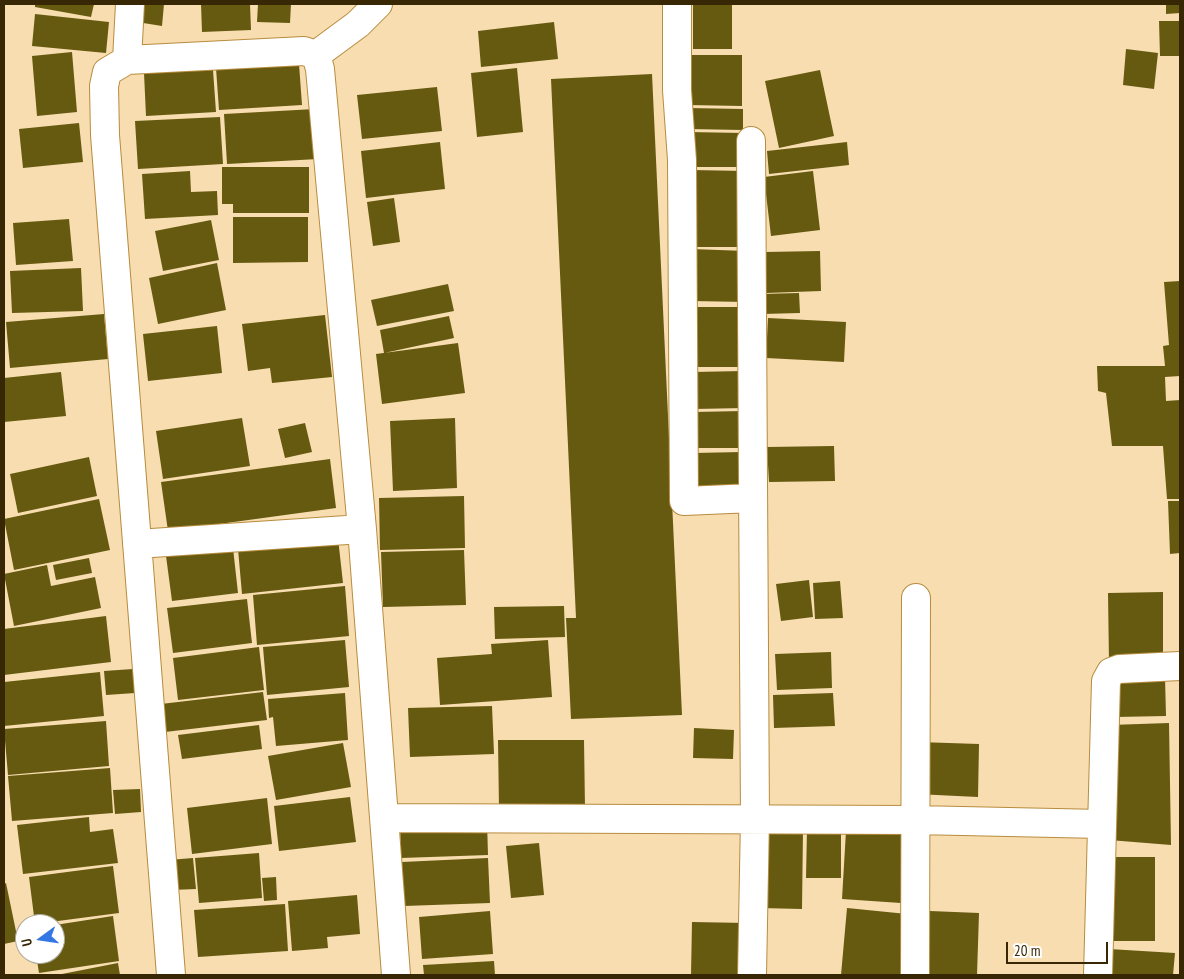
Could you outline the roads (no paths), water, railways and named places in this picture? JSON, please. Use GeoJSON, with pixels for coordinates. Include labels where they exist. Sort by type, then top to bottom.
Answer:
{"type":"FeatureCollection","features":[{"type":"Feature","properties":{"kind":"street"},"geometry":{"type":"LineString","coordinates":[[127,60],[130,4]]}},
{"type":"Feature","properties":{"kind":"street"},"geometry":{"type":"LineString","coordinates":[[316,55],[358,24],[378,4]]}},
{"type":"Feature","properties":{"kind":"street"},"geometry":{"type":"LineString","coordinates":[[677,4],[677,90],[682,160],[684,501],[753,498]]}},
{"type":"Feature","properties":{"kind":"street"},"geometry":{"type":"LineString","coordinates":[[171,975],[103,106],[107,72],[127,60],[304,51],[316,55]]}},
{"type":"Feature","properties":{"kind":"street"},"geometry":{"type":"LineString","coordinates":[[316,55],[320,69],[362,529],[396,975]]}},
{"type":"Feature","properties":{"kind":"street"},"geometry":{"type":"LineString","coordinates":[[751,141],[755,819],[752,975]]}},
{"type":"Feature","properties":{"kind":"street"},"geometry":{"type":"LineString","coordinates":[[137,544],[362,529]]}},
{"type":"Feature","properties":{"kind":"street"},"geometry":{"type":"LineString","coordinates":[[915,975],[916,598]]}},
{"type":"Feature","properties":{"kind":"street"},"geometry":{"type":"LineString","coordinates":[[1098,975],[1104,691],[1108,675],[1119,669],[1180,666]]}},
{"type":"Feature","properties":{"kind":"street"},"geometry":{"type":"LineString","coordinates":[[384,818],[915,820],[1102,824]]}}]}
